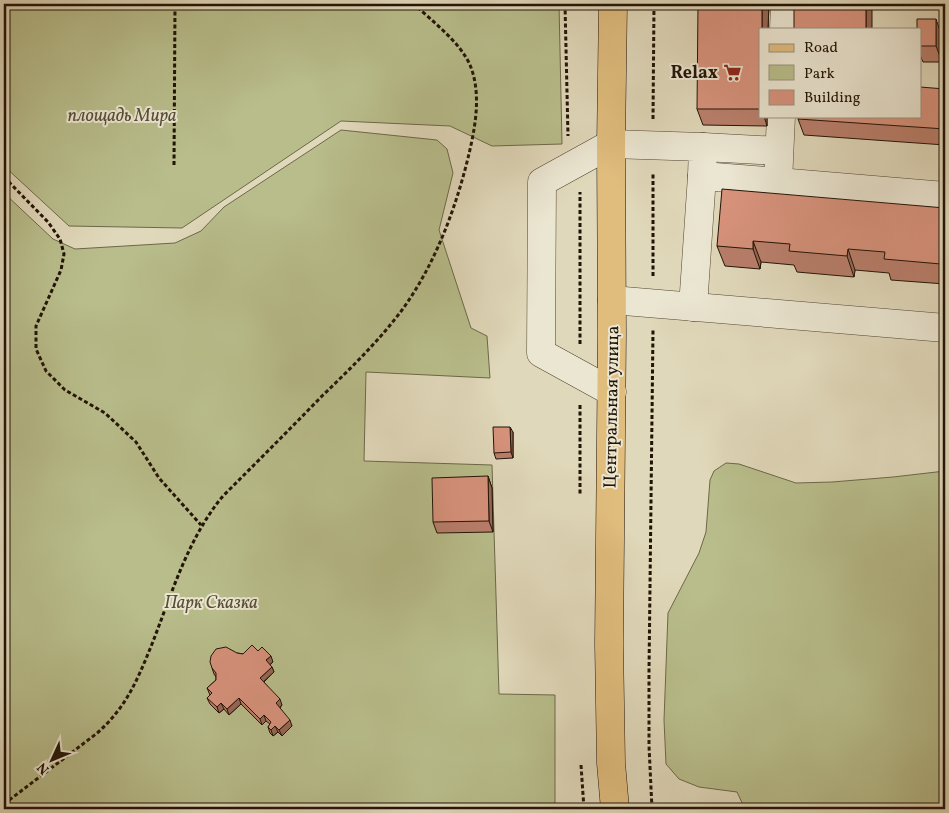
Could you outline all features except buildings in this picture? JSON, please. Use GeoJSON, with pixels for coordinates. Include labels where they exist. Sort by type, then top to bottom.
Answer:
{"type":"FeatureCollection","features":[{"type":"Feature","properties":{"kind":"main road","name":"Центральная улица"},"geometry":{"type":"LineString","coordinates":[[613,4],[609,644],[611,763],[615,809]]}},
{"type":"Feature","properties":{"kind":"lane"},"geometry":{"type":"LineString","coordinates":[[784,28],[785,4]]}},
{"type":"Feature","properties":{"kind":"lane"},"geometry":{"type":"LineString","coordinates":[[778,182],[780,118]]}},
{"type":"Feature","properties":{"kind":"lane"},"geometry":{"type":"LineString","coordinates":[[612,392],[541,353],[542,182],[611,144],[779,151]]}},
{"type":"Feature","properties":{"kind":"lane"},"geometry":{"type":"LineString","coordinates":[[693,307],[703,147]]}},
{"type":"Feature","properties":{"kind":"lane"},"geometry":{"type":"LineString","coordinates":[[702,176],[945,196]]}},
{"type":"Feature","properties":{"kind":"lane"},"geometry":{"type":"LineString","coordinates":[[612,300],[945,328]]}},
{"type":"Feature","properties":{"kind":"path"},"geometry":{"type":"LineString","coordinates":[[174,165],[175,4]]}},
{"type":"Feature","properties":{"kind":"path"},"geometry":{"type":"LineString","coordinates":[[4,804],[96,734],[120,710],[138,680],[201,525],[223,496],[366,353],[402,310],[430,264],[450,217],[464,173],[475,121],[476,96],[469,64],[460,49],[414,4]]}},
{"type":"Feature","properties":{"kind":"path"},"geometry":{"type":"LineString","coordinates":[[652,809],[649,746],[649,662],[654,304],[654,4]]}},
{"type":"Feature","properties":{"kind":"path"},"geometry":{"type":"LineString","coordinates":[[4,177],[48,222],[60,239],[64,254],[60,270],[36,326],[36,349],[46,372],[65,390],[105,413],[136,442],[160,478],[201,525]]}},
{"type":"Feature","properties":{"kind":"green space","name":"площадь Мира"},"geometry":{"type":"Polygon","coordinates":[[[4,4],[559,4],[562,144],[492,146],[450,126],[341,121],[182,228],[69,226],[4,166],[4,4]]]}},
{"type":"Feature","properties":{"kind":"green space","name":"Парк Сказка"},"geometry":{"type":"Polygon","coordinates":[[[341,130],[437,140],[447,149],[453,173],[439,230],[471,328],[487,336],[490,378],[366,372],[364,461],[492,465],[499,694],[555,695],[555,809],[4,809],[4,193],[53,239],[75,249],[175,243],[201,231],[224,207],[341,130]]]}},
{"type":"Feature","properties":{"kind":"green space"},"geometry":{"type":"Polygon","coordinates":[[[726,463],[739,464],[796,483],[832,482],[945,471],[945,809],[745,809],[737,792],[699,787],[679,779],[666,764],[664,720],[668,613],[699,553],[706,532],[710,480],[714,471],[726,463]]]}},
{"type":"Feature","properties":{"kind":"place","name":"Relax"},"geometry":{"type":"Point","coordinates":[732,72]}}]}
